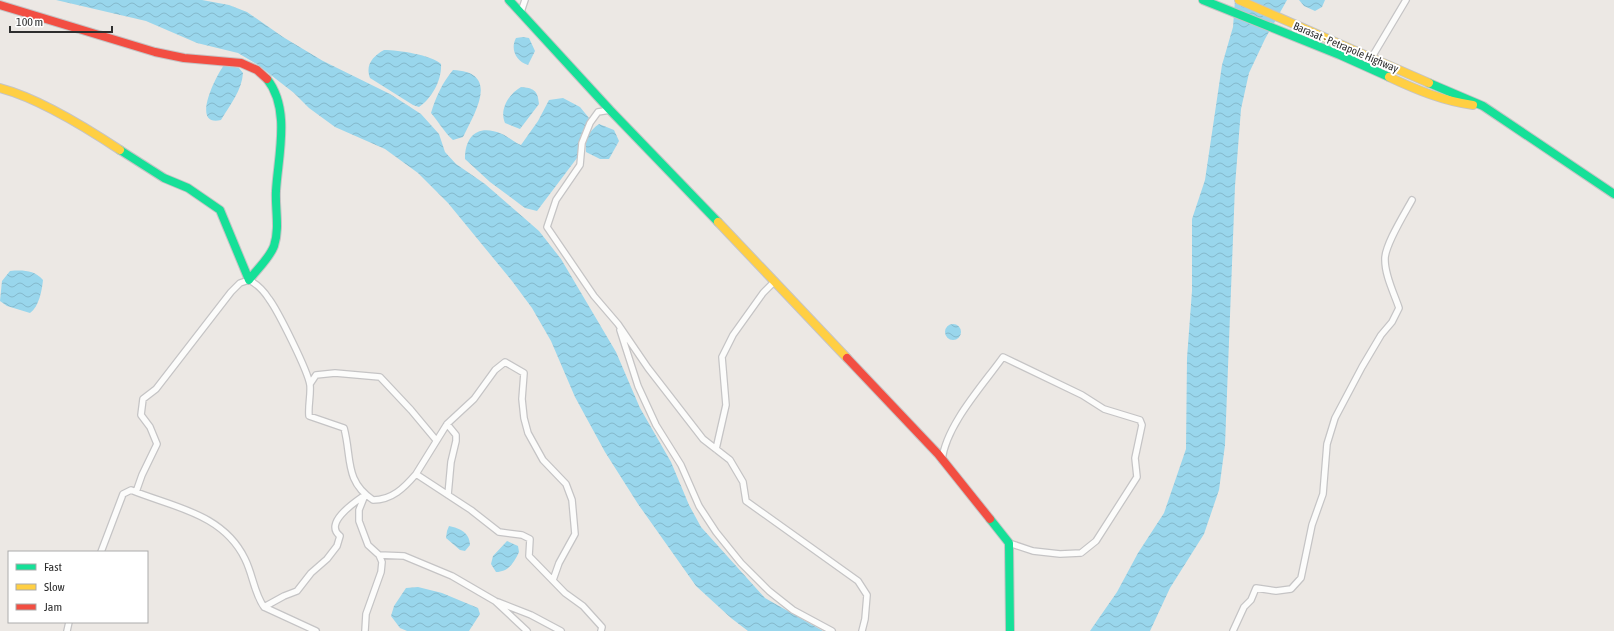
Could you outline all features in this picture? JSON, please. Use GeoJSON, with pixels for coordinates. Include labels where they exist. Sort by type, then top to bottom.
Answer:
{"type":"FeatureCollection","features":[{"type":"Feature","properties":{"kind":"main road"},"geometry":{"type":"LineString","coordinates":[[509,0],[610,110],[775,281],[942,460],[1008,543],[1010,631]]}},
{"type":"Feature","properties":{"kind":"main road","name":"Barasat - Petrapole Highway"},"geometry":{"type":"LineString","coordinates":[[1203,0],[1316,45],[1427,96],[1444,101],[1483,106]]}},
{"type":"Feature","properties":{"kind":"main road","name":"Barasat - Petrapole Highway"},"geometry":{"type":"LineString","coordinates":[[1239,0],[1483,106],[1614,194]]}},
{"type":"Feature","properties":{"kind":"main road"},"geometry":{"type":"LineString","coordinates":[[0,5],[87,30],[160,55],[198,59],[217,59],[245,64],[265,75],[277,96],[282,128],[280,166],[276,187],[277,236],[270,254],[249,280],[220,210],[188,188],[164,178],[92,132],[12,91],[0,88]]}},
{"type":"Feature","properties":{"kind":"street"},"geometry":{"type":"LineString","coordinates":[[521,12],[525,0]]}},
{"type":"Feature","properties":{"kind":"street"},"geometry":{"type":"LineString","coordinates":[[1372,57],[1406,0]]}},
{"type":"Feature","properties":{"kind":"street"},"geometry":{"type":"LineString","coordinates":[[610,110],[598,112],[590,123],[582,143],[582,161],[556,200],[547,226],[594,296],[618,324],[648,368],[702,439],[730,460],[743,482],[746,501],[858,582],[867,595],[865,619],[862,631]]}},
{"type":"Feature","properties":{"kind":"street"},"geometry":{"type":"LineString","coordinates":[[1233,631],[1244,607],[1251,600],[1256,588],[1276,591],[1291,589],[1301,578],[1312,525],[1322,494],[1327,444],[1336,418],[1362,367],[1381,335],[1392,322],[1399,308],[1386,270],[1384,258],[1399,222],[1412,200]]}},
{"type":"Feature","properties":{"kind":"street"},"geometry":{"type":"LineString","coordinates":[[136,492],[142,475],[157,444],[150,427],[141,415],[143,399],[156,389],[231,292],[240,283],[249,280],[256,284],[270,299],[286,329],[310,384],[309,416],[344,428],[352,477],[356,486],[365,495],[373,500],[385,500],[398,492],[416,474],[436,440],[448,424],[474,398],[495,370],[505,362],[524,373],[522,399],[524,418],[528,433],[544,460],[566,484],[572,500],[575,534],[559,563],[553,580]]}},
{"type":"Feature","properties":{"kind":"street"},"geometry":{"type":"LineString","coordinates":[[716,449],[726,405],[722,357],[733,335],[763,293],[775,281]]}},
{"type":"Feature","properties":{"kind":"street"},"geometry":{"type":"LineString","coordinates":[[618,324],[638,386],[656,425],[681,465],[699,506],[716,532],[741,563],[769,591],[793,610],[832,631]]}},
{"type":"Feature","properties":{"kind":"street"},"geometry":{"type":"LineString","coordinates":[[942,460],[948,436],[974,395],[1003,357],[1082,395],[1104,409],[1140,420],[1142,424],[1135,458],[1136,477],[1096,541],[1081,553],[1060,554],[1033,551],[1008,543]]}},
{"type":"Feature","properties":{"kind":"street"},"geometry":{"type":"LineString","coordinates":[[310,384],[316,375],[335,373],[380,377],[411,410],[436,440]]}},
{"type":"Feature","properties":{"kind":"street"},"geometry":{"type":"LineString","coordinates":[[448,424],[456,435],[456,442],[450,462],[448,495]]}},
{"type":"Feature","properties":{"kind":"street"},"geometry":{"type":"LineString","coordinates":[[416,474],[499,532],[522,535],[530,539],[529,556],[565,592],[583,606],[602,627],[601,631]]}},
{"type":"Feature","properties":{"kind":"street"},"geometry":{"type":"LineString","coordinates":[[101,551],[124,494],[130,490],[171,503],[191,511],[231,537],[245,559],[259,600],[264,607],[316,631]]}},
{"type":"Feature","properties":{"kind":"street"},"geometry":{"type":"LineString","coordinates":[[365,495],[359,510],[359,522],[368,544],[379,555],[382,562],[381,572],[366,614],[365,631]]}},
{"type":"Feature","properties":{"kind":"street"},"geometry":{"type":"LineString","coordinates":[[264,607],[297,591],[311,573],[327,559],[337,546],[340,536],[336,533],[335,529],[337,520],[347,507],[365,495]]}},
{"type":"Feature","properties":{"kind":"street"},"geometry":{"type":"LineString","coordinates":[[379,555],[404,556],[428,565],[452,576],[495,601],[531,615],[561,631]]}},
{"type":"Feature","properties":{"kind":"street"},"geometry":{"type":"LineString","coordinates":[[495,601],[527,631]]}},
{"type":"Feature","properties":{"kind":"water"},"geometry":{"type":"Polygon","coordinates":[[[56,0],[202,0],[229,5],[247,12],[283,37],[323,61],[390,94],[421,114],[439,134],[445,152],[456,164],[485,184],[539,231],[561,259],[616,352],[640,408],[671,462],[689,505],[701,527],[765,598],[823,631],[748,631],[731,618],[696,586],[638,504],[605,452],[575,397],[551,341],[532,308],[512,281],[448,203],[418,173],[385,149],[335,127],[309,108],[294,93],[258,65],[238,53],[197,43],[146,21],[56,0]]]}},
{"type":"Feature","properties":{"kind":"water"},"geometry":{"type":"Polygon","coordinates":[[[1235,0],[1287,0],[1265,39],[1249,73],[1241,109],[1235,186],[1225,445],[1219,490],[1204,534],[1170,588],[1150,631],[1090,631],[1117,592],[1138,553],[1164,513],[1186,449],[1187,358],[1192,291],[1192,219],[1205,180],[1222,65],[1233,27],[1235,0]]]}},
{"type":"Feature","properties":{"kind":"water"},"geometry":{"type":"Polygon","coordinates":[[[1299,0],[1325,0],[1322,7],[1315,11],[1304,6],[1299,0]]]}},
{"type":"Feature","properties":{"kind":"water"},"geometry":{"type":"Polygon","coordinates":[[[516,38],[529,38],[535,51],[528,65],[517,58],[514,50],[514,42],[516,38]]]}},
{"type":"Feature","properties":{"kind":"water"},"geometry":{"type":"Polygon","coordinates":[[[384,50],[406,52],[423,56],[441,64],[440,76],[432,94],[419,107],[413,105],[370,78],[369,65],[371,61],[376,55],[384,50]]]}},
{"type":"Feature","properties":{"kind":"water"},"geometry":{"type":"Polygon","coordinates":[[[224,65],[239,68],[243,73],[242,79],[235,97],[221,120],[212,120],[207,116],[206,109],[208,99],[211,89],[224,65]]]}},
{"type":"Feature","properties":{"kind":"water"},"geometry":{"type":"Polygon","coordinates":[[[453,70],[467,72],[476,78],[480,85],[480,94],[474,116],[463,137],[453,140],[431,113],[440,90],[453,70]]]}},
{"type":"Feature","properties":{"kind":"water"},"geometry":{"type":"Polygon","coordinates":[[[521,87],[532,89],[536,93],[539,104],[520,129],[505,123],[503,112],[506,102],[521,87]]]}},
{"type":"Feature","properties":{"kind":"water"},"geometry":{"type":"Polygon","coordinates":[[[563,98],[580,107],[589,118],[581,135],[577,158],[537,211],[525,208],[490,182],[465,159],[468,144],[475,134],[480,131],[487,130],[502,134],[521,145],[538,121],[549,100],[563,98]]]}},
{"type":"Feature","properties":{"kind":"water"},"geometry":{"type":"Polygon","coordinates":[[[599,124],[614,130],[619,141],[609,159],[600,159],[586,152],[588,136],[599,124]]]}},
{"type":"Feature","properties":{"kind":"water"},"geometry":{"type":"Polygon","coordinates":[[[10,271],[32,272],[43,280],[38,303],[30,313],[7,306],[0,301],[2,281],[10,271]]]}},
{"type":"Feature","properties":{"kind":"water"},"geometry":{"type":"Polygon","coordinates":[[[953,324],[959,326],[961,332],[959,338],[953,340],[947,338],[945,332],[947,326],[953,324]]]}},
{"type":"Feature","properties":{"kind":"water"},"geometry":{"type":"Polygon","coordinates":[[[449,526],[464,532],[468,537],[470,545],[465,551],[460,550],[446,538],[449,526]]]}},
{"type":"Feature","properties":{"kind":"water"},"geometry":{"type":"Polygon","coordinates":[[[507,541],[518,546],[519,552],[515,560],[507,569],[496,572],[491,564],[493,556],[507,541]]]}},
{"type":"Feature","properties":{"kind":"water"},"geometry":{"type":"Polygon","coordinates":[[[418,587],[442,593],[478,608],[480,614],[469,631],[407,631],[400,628],[391,616],[394,606],[406,588],[418,587]]]}},
{"type":"Feature","properties":{"kind":"traffic: fast"},"geometry":{"type":"LineString","coordinates":[[509,0],[610,110],[718,222]]}},
{"type":"Feature","properties":{"kind":"traffic: fast"},"geometry":{"type":"LineString","coordinates":[[1203,0],[1340,55],[1389,77]]}},
{"type":"Feature","properties":{"kind":"traffic: fast"},"geometry":{"type":"LineString","coordinates":[[120,150],[164,178],[188,188],[220,210],[249,280],[272,251],[277,232],[276,191],[281,118],[279,104],[267,79]]}},
{"type":"Feature","properties":{"kind":"traffic: fast"},"geometry":{"type":"LineString","coordinates":[[1429,83],[1483,106],[1614,194]]}},
{"type":"Feature","properties":{"kind":"traffic: fast"},"geometry":{"type":"LineString","coordinates":[[990,519],[1009,543],[1010,631]]}},
{"type":"Feature","properties":{"kind":"traffic: slow"},"geometry":{"type":"LineString","coordinates":[[1239,0],[1429,83]]}},
{"type":"Feature","properties":{"kind":"traffic: slow"},"geometry":{"type":"LineString","coordinates":[[1389,77],[1430,94],[1451,101],[1473,105]]}},
{"type":"Feature","properties":{"kind":"traffic: slow"},"geometry":{"type":"LineString","coordinates":[[0,88],[30,99],[62,114],[120,150]]}},
{"type":"Feature","properties":{"kind":"traffic: slow"},"geometry":{"type":"LineString","coordinates":[[718,222],[847,358]]}},
{"type":"Feature","properties":{"kind":"traffic: jam"},"geometry":{"type":"LineString","coordinates":[[0,5],[155,52],[184,58],[241,63],[257,70],[267,79]]}},
{"type":"Feature","properties":{"kind":"traffic: jam"},"geometry":{"type":"LineString","coordinates":[[847,358],[938,454],[990,519]]}}]}
